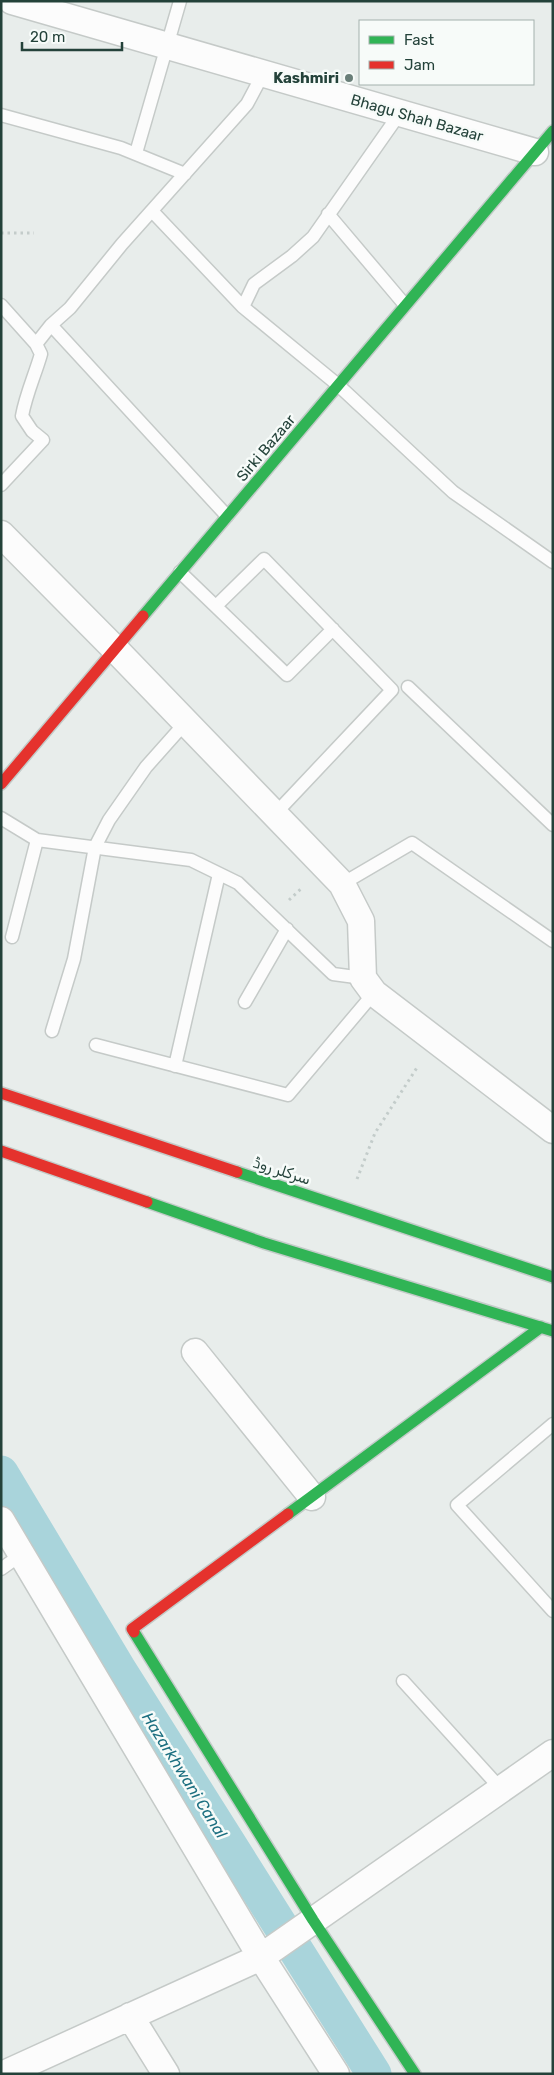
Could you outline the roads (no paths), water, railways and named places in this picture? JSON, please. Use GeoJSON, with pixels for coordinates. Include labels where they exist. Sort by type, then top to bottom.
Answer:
{"type":"FeatureCollection","features":[{"type":"Feature","properties":{"kind":"main road","name":"Sirki Bazaar"},"geometry":{"type":"LineString","coordinates":[[1,784],[405,305],[544,147],[553,131]]}},
{"type":"Feature","properties":{"kind":"main road","name":"سرکلر روڈ"},"geometry":{"type":"LineString","coordinates":[[1,1094],[553,1277]]}},
{"type":"Feature","properties":{"kind":"main road"},"geometry":{"type":"LineString","coordinates":[[1,1151],[264,1243],[547,1329]]}},
{"type":"Feature","properties":{"kind":"main road"},"geometry":{"type":"LineString","coordinates":[[414,2074],[314,1920],[132,1629],[312,1497],[547,1329]]}},
{"type":"Feature","properties":{"kind":"street","name":"Bhagu Shah Bazaar"},"geometry":{"type":"LineString","coordinates":[[12,1],[400,113],[544,147]]}},
{"type":"Feature","properties":{"kind":"street"},"geometry":{"type":"LineString","coordinates":[[1,534],[334,875],[361,921],[368,985],[434,1040],[553,1130]]}},
{"type":"Feature","properties":{"kind":"street"},"geometry":{"type":"LineString","coordinates":[[196,1352],[312,1497]]}},
{"type":"Feature","properties":{"kind":"street"},"geometry":{"type":"LineString","coordinates":[[1,1520],[12,1561],[336,2074]]}},
{"type":"Feature","properties":{"kind":"street"},"geometry":{"type":"LineString","coordinates":[[4,2074],[261,1958],[553,1753]]}},
{"type":"Feature","properties":{"kind":"street"},"geometry":{"type":"LineString","coordinates":[[130,2016],[166,2074]]}},
{"type":"Feature","properties":{"kind":"lane"},"geometry":{"type":"LineString","coordinates":[[136,153],[180,1]]}},
{"type":"Feature","properties":{"kind":"lane"},"geometry":{"type":"LineString","coordinates":[[36,344],[51,324],[70,308],[122,244],[247,104],[263,74]]}},
{"type":"Feature","properties":{"kind":"lane"},"geometry":{"type":"LineString","coordinates":[[242,307],[254,284],[292,256],[313,237],[400,113]]}},
{"type":"Feature","properties":{"kind":"lane"},"geometry":{"type":"LineString","coordinates":[[1,115],[136,153],[185,174]]}},
{"type":"Feature","properties":{"kind":"lane"},"geometry":{"type":"LineString","coordinates":[[152,211],[242,307],[338,385],[453,492],[553,562]]}},
{"type":"Feature","properties":{"kind":"lane"},"geometry":{"type":"LineString","coordinates":[[328,214],[405,305]]}},
{"type":"Feature","properties":{"kind":"lane"},"geometry":{"type":"LineString","coordinates":[[1,305],[36,344],[41,354],[34,378],[26,394],[22,416],[32,430],[43,440],[1,485]]}},
{"type":"Feature","properties":{"kind":"lane"},"geometry":{"type":"LineString","coordinates":[[51,324],[227,516]]}},
{"type":"Feature","properties":{"kind":"lane"},"geometry":{"type":"LineString","coordinates":[[216,606],[264,559],[392,690],[275,814]]}},
{"type":"Feature","properties":{"kind":"lane"},"geometry":{"type":"LineString","coordinates":[[180,572],[287,675],[332,629]]}},
{"type":"Feature","properties":{"kind":"lane"},"geometry":{"type":"LineString","coordinates":[[408,687],[553,825]]}},
{"type":"Feature","properties":{"kind":"lane"},"geometry":{"type":"LineString","coordinates":[[52,1031],[74,959],[95,847],[108,820],[146,767],[186,722]]}},
{"type":"Feature","properties":{"kind":"lane"},"geometry":{"type":"LineString","coordinates":[[1,818],[37,840],[190,860],[238,883],[333,974],[368,985],[288,1095],[96,1046]]}},
{"type":"Feature","properties":{"kind":"lane"},"geometry":{"type":"LineString","coordinates":[[12,937],[37,840]]}},
{"type":"Feature","properties":{"kind":"lane"},"geometry":{"type":"LineString","coordinates":[[334,875],[412,843],[553,941]]}},
{"type":"Feature","properties":{"kind":"lane"},"geometry":{"type":"LineString","coordinates":[[176,1066],[219,874]]}},
{"type":"Feature","properties":{"kind":"lane"},"geometry":{"type":"LineString","coordinates":[[245,1002],[287,930]]}},
{"type":"Feature","properties":{"kind":"lane"},"geometry":{"type":"LineString","coordinates":[[553,1424],[457,1505],[553,1611]]}},
{"type":"Feature","properties":{"kind":"lane"},"geometry":{"type":"LineString","coordinates":[[403,1681],[501,1789]]}},
{"type":"Feature","properties":{"kind":"waterway","name":"Hazarkhwani Canal"},"geometry":{"type":"LineString","coordinates":[[1,1473],[118,1668],[374,2074]]}},
{"type":"Feature","properties":{"kind":"place","name":"Kashmiri"},"geometry":{"type":"Point","coordinates":[349,78]}}]}
